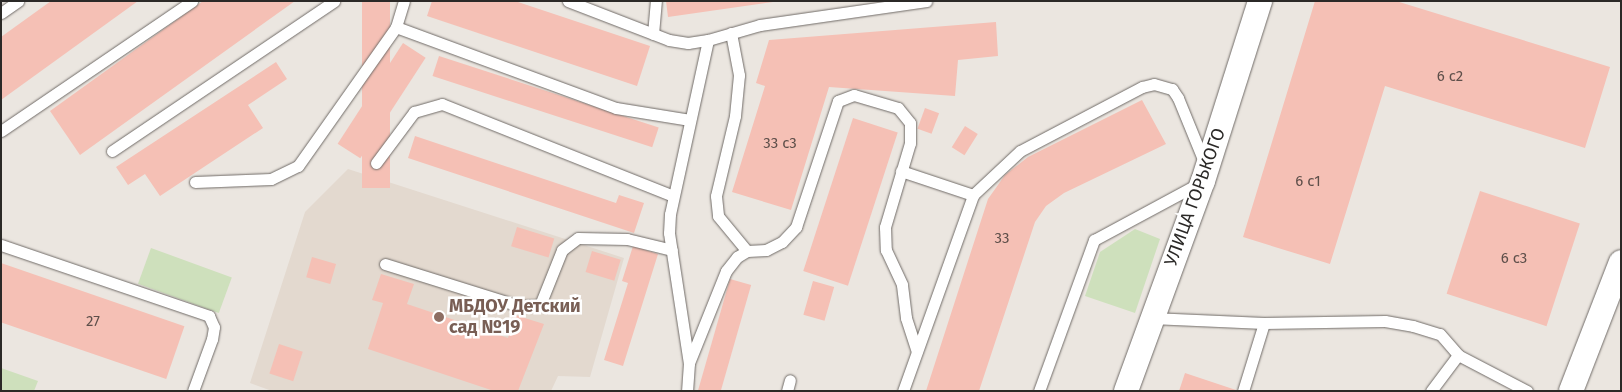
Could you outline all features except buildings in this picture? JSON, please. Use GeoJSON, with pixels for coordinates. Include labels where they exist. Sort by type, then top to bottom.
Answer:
{"type":"FeatureCollection","features":[{"type":"Feature","properties":{"kind":"street","name":"УЛИЦА ГОРЬКОГО"},"geometry":{"type":"LineString","coordinates":[[1126,391],[1151,318],[1205,175],[1260,1]]}},
{"type":"Feature","properties":{"kind":"street"},"geometry":{"type":"LineString","coordinates":[[1571,391],[1621,262]]}},
{"type":"Feature","properties":{"kind":"lane"},"geometry":{"type":"LineString","coordinates":[[1,13],[18,1]]}},
{"type":"Feature","properties":{"kind":"lane"},"geometry":{"type":"LineString","coordinates":[[1,131],[192,1]]}},
{"type":"Feature","properties":{"kind":"lane"},"geometry":{"type":"LineString","coordinates":[[112,152],[334,1]]}},
{"type":"Feature","properties":{"kind":"lane"},"geometry":{"type":"LineString","coordinates":[[195,182],[271,179],[298,166],[396,27],[404,1]]}},
{"type":"Feature","properties":{"kind":"lane"},"geometry":{"type":"LineString","coordinates":[[568,1],[653,34],[688,44],[760,25],[926,1]]}},
{"type":"Feature","properties":{"kind":"lane"},"geometry":{"type":"LineString","coordinates":[[653,34],[656,1]]}},
{"type":"Feature","properties":{"kind":"lane"},"geometry":{"type":"LineString","coordinates":[[396,27],[616,108],[690,120]]}},
{"type":"Feature","properties":{"kind":"lane"},"geometry":{"type":"LineString","coordinates":[[731,33],[739,76],[735,116],[716,196],[718,216],[747,251]]}},
{"type":"Feature","properties":{"kind":"lane"},"geometry":{"type":"LineString","coordinates":[[687,391],[689,363],[669,234],[671,195],[708,40]]}},
{"type":"Feature","properties":{"kind":"lane"},"geometry":{"type":"LineString","coordinates":[[903,391],[973,196],[1020,151],[1142,87],[1154,84],[1172,89],[1178,98],[1205,175],[1094,240],[1039,391]]}},
{"type":"Feature","properties":{"kind":"lane"},"geometry":{"type":"LineString","coordinates":[[689,363],[726,271],[737,257],[747,251],[766,250],[782,242],[796,227],[838,101],[854,95],[898,108],[910,123],[910,143],[884,227],[886,250],[902,285],[906,318],[917,351]]}},
{"type":"Feature","properties":{"kind":"lane"},"geometry":{"type":"LineString","coordinates":[[376,163],[414,112],[426,105],[442,104],[671,195]]}},
{"type":"Feature","properties":{"kind":"lane"},"geometry":{"type":"LineString","coordinates":[[901,171],[973,196]]}},
{"type":"Feature","properties":{"kind":"lane"},"geometry":{"type":"LineString","coordinates":[[385,264],[519,306],[540,305],[562,250],[578,238],[627,239],[672,250]]}},
{"type":"Feature","properties":{"kind":"lane"},"geometry":{"type":"LineString","coordinates":[[1,245],[209,316],[214,327],[212,339],[193,391]]}},
{"type":"Feature","properties":{"kind":"lane"},"geometry":{"type":"LineString","coordinates":[[1151,318],[1264,323],[1385,320],[1440,334],[1458,355],[1527,391]]}},
{"type":"Feature","properties":{"kind":"lane"},"geometry":{"type":"LineString","coordinates":[[1243,391],[1264,323]]}},
{"type":"Feature","properties":{"kind":"lane"},"geometry":{"type":"LineString","coordinates":[[1431,391],[1458,355]]}},
{"type":"Feature","properties":{"kind":"shaded area","name":"МБДОУ Детский сад №19"},"geometry":{"type":"Polygon","coordinates":[[[348,169],[624,258],[590,377],[558,376],[551,391],[272,391],[250,383],[305,212],[348,169]]]}},
{"type":"Feature","properties":{"kind":"green space"},"geometry":{"type":"Polygon","coordinates":[[[1135,229],[1160,239],[1135,313],[1085,296],[1100,252],[1135,229]]]}},
{"type":"Feature","properties":{"kind":"green space"},"geometry":{"type":"Polygon","coordinates":[[[151,248],[232,277],[219,313],[138,284],[151,248]]]}},
{"type":"Feature","properties":{"kind":"green space"},"geometry":{"type":"Polygon","coordinates":[[[1,368],[38,381],[34,391],[1,391],[1,368]]]}},
{"type":"Feature","properties":{"kind":"place","name":"МБДОУ Детский сад №19"},"geometry":{"type":"Point","coordinates":[439,317]}}]}
